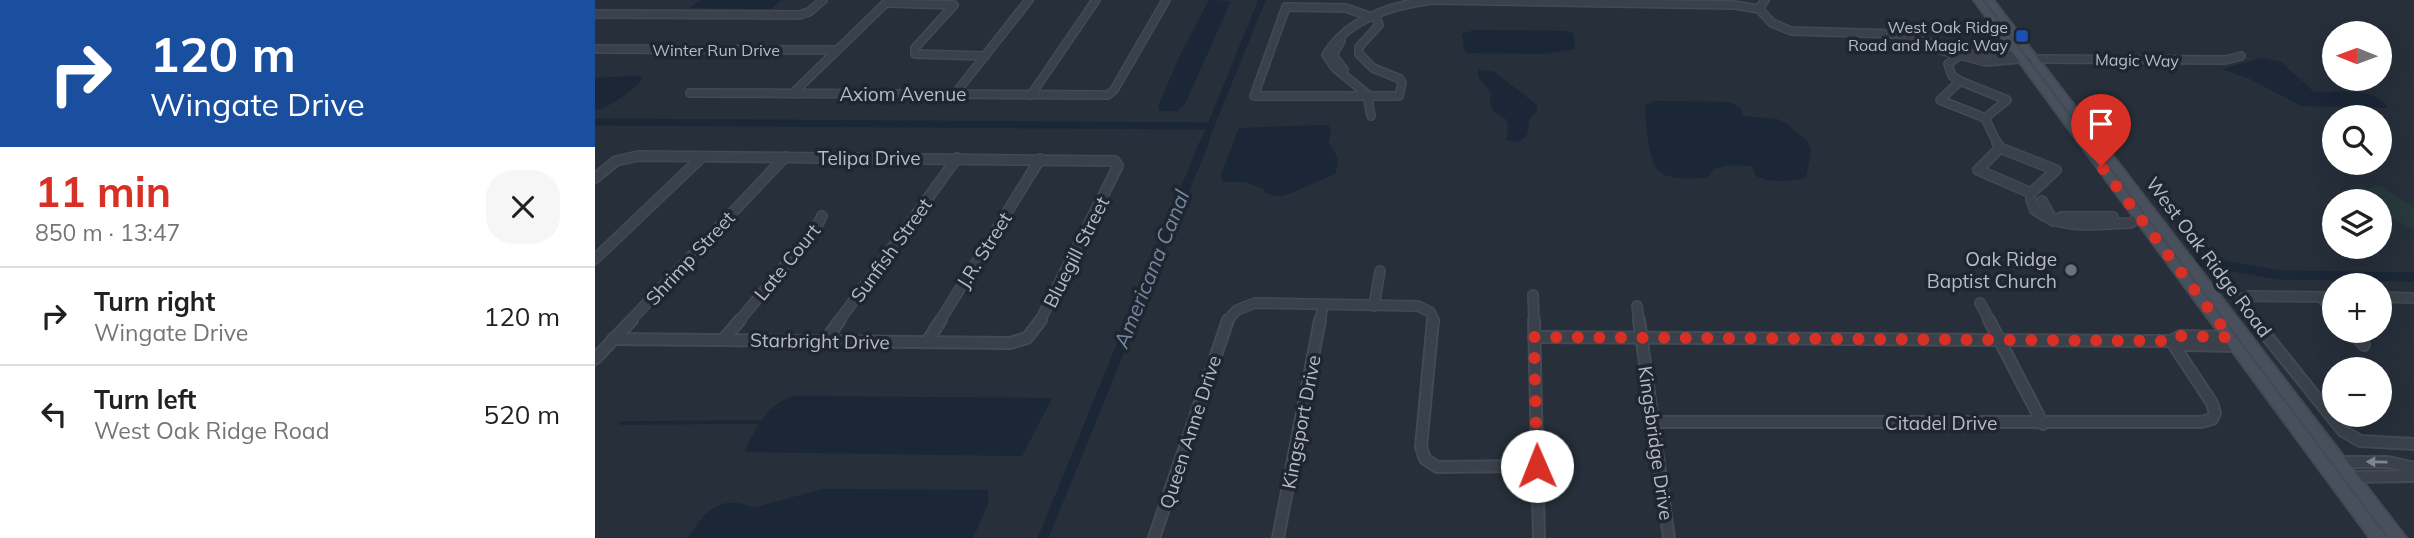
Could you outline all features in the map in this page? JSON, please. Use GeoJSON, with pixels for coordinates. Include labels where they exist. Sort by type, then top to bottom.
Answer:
{"type":"FeatureCollection","features":[{"type":"Feature","properties":{"kind":"street"},"geometry":{"type":"LineString","coordinates":[[595,14],[799,15],[809,12],[823,0]]}},
{"type":"Feature","properties":{"kind":"street"},"geometry":{"type":"LineString","coordinates":[[954,95],[1029,0]]}},
{"type":"Feature","properties":{"kind":"street"},"geometry":{"type":"LineString","coordinates":[[1031,95],[1096,0]]}},
{"type":"Feature","properties":{"kind":"street","name":"Axiom Avenue"},"geometry":{"type":"LineString","coordinates":[[690,93],[1101,95],[1115,90],[1166,0]]}},
{"type":"Feature","properties":{"kind":"street"},"geometry":{"type":"LineString","coordinates":[[1373,96],[1337,64],[1333,55],[1344,38],[1372,16],[1399,4],[1433,0],[1734,5],[1759,9],[1780,27],[1817,36],[1896,38],[1957,58],[2010,62],[2027,59]]}},
{"type":"Feature","properties":{"kind":"street"},"geometry":{"type":"LineString","coordinates":[[1759,9],[1765,0]]}},
{"type":"Feature","properties":{"kind":"street","name":"West Oak Ridge Road"},"geometry":{"type":"LineString","coordinates":[[1978,0],[2130,187],[2398,538]]}},
{"type":"Feature","properties":{"kind":"street","name":"West Oak Ridge Road"},"geometry":{"type":"LineString","coordinates":[[1989,0],[2070,125],[2379,538]]}},
{"type":"Feature","properties":{"kind":"street"},"geometry":{"type":"LineString","coordinates":[[792,94],[888,1],[954,5],[915,48],[915,54],[985,56]]}},
{"type":"Feature","properties":{"kind":"street"},"geometry":{"type":"LineString","coordinates":[[1286,7],[1346,8],[1372,16],[1379,25],[1359,47],[1359,54],[1373,68],[1402,83],[1399,96],[1373,96],[1254,96],[1286,7]]}},
{"type":"Feature","properties":{"kind":"street"},"geometry":{"type":"LineString","coordinates":[[1806,32],[1898,34],[1965,53],[2005,54],[2027,59]]}},
{"type":"Feature","properties":{"kind":"street","name":"Winter Run Drive"},"geometry":{"type":"LineString","coordinates":[[595,49],[837,50]]}},
{"type":"Feature","properties":{"kind":"street","name":"Magic Way"},"geometry":{"type":"LineString","coordinates":[[2027,59],[2209,61],[2241,55]]}},
{"type":"Feature","properties":{"kind":"street"},"geometry":{"type":"LineString","coordinates":[[1957,58],[1959,81],[1940,100],[1985,118],[2000,148],[2056,170],[2031,193],[1978,170],[2000,148]]}},
{"type":"Feature","properties":{"kind":"street"},"geometry":{"type":"LineString","coordinates":[[1959,81],[2007,100],[1985,118]]}},
{"type":"Feature","properties":{"kind":"street"},"geometry":{"type":"LineString","coordinates":[[2070,125],[2087,138],[2121,183],[2130,187]]}},
{"type":"Feature","properties":{"kind":"street","name":"Telipa Drive"},"geometry":{"type":"LineString","coordinates":[[595,178],[620,160],[638,156],[1040,159],[1107,160],[1117,163]]}},
{"type":"Feature","properties":{"kind":"street"},"geometry":{"type":"LineString","coordinates":[[595,259],[702,157]]}},
{"type":"Feature","properties":{"kind":"street","name":"Shrimp Street"},"geometry":{"type":"LineString","coordinates":[[595,359],[785,157]]}},
{"type":"Feature","properties":{"kind":"street","name":"Sunfish Street"},"geometry":{"type":"LineString","coordinates":[[825,341],[957,158]]}},
{"type":"Feature","properties":{"kind":"street","name":"J.R. Street"},"geometry":{"type":"LineString","coordinates":[[927,342],[1040,159]]}},
{"type":"Feature","properties":{"kind":"street","name":"Bluegill Street"},"geometry":{"type":"LineString","coordinates":[[1027,338],[1038,326],[1118,170],[1117,163]]}},
{"type":"Feature","properties":{"kind":"street"},"geometry":{"type":"LineString","coordinates":[[2031,200],[2035,212],[2053,221],[2065,224],[2131,223],[2135,220],[2127,217],[2074,217],[2053,221]]}},
{"type":"Feature","properties":{"kind":"street"},"geometry":{"type":"LineString","coordinates":[[2042,201],[2053,221]]}},
{"type":"Feature","properties":{"kind":"street","name":"Late Court"},"geometry":{"type":"LineString","coordinates":[[723,340],[822,216]]}},
{"type":"Feature","properties":{"kind":"street"},"geometry":{"type":"LineString","coordinates":[[1374,306],[1380,271]]}},
{"type":"Feature","properties":{"kind":"street"},"geometry":{"type":"LineString","coordinates":[[1533,295],[1539,538]]}},
{"type":"Feature","properties":{"kind":"street"},"geometry":{"type":"LineString","coordinates":[[2321,297],[2249,296],[2241,299],[2242,305],[2343,431],[2360,440],[2414,444]]}},
{"type":"Feature","properties":{"kind":"street"},"geometry":{"type":"LineString","coordinates":[[2392,297],[2414,298]]}},
{"type":"Feature","properties":{"kind":"street"},"geometry":{"type":"LineString","coordinates":[[1980,303],[2043,424]]}},
{"type":"Feature","properties":{"kind":"street","name":"Queen Anne Drive"},"geometry":{"type":"LineString","coordinates":[[1154,538],[1231,313],[1243,305],[1323,305]]}},
{"type":"Feature","properties":{"kind":"street"},"geometry":{"type":"LineString","coordinates":[[1323,305],[1417,306],[1430,312],[1434,322],[1421,447],[1425,459],[1437,467],[1537,466]]}},
{"type":"Feature","properties":{"kind":"street","name":"Kingsport Drive"},"geometry":{"type":"LineString","coordinates":[[1278,538],[1323,305]]}},
{"type":"Feature","properties":{"kind":"street","name":"Kingsbridge Drive"},"geometry":{"type":"LineString","coordinates":[[1637,306],[1669,538]]}},
{"type":"Feature","properties":{"kind":"street"},"geometry":{"type":"LineString","coordinates":[[1534,337],[2171,341],[2187,345],[2240,341],[2276,390],[2296,405]]}},
{"type":"Feature","properties":{"kind":"street","name":"Starbright Drive"},"geometry":{"type":"LineString","coordinates":[[613,339],[1010,343],[1027,338]]}},
{"type":"Feature","properties":{"kind":"street","name":"Citadel Drive"},"geometry":{"type":"LineString","coordinates":[[1653,422],[2043,424],[2201,422],[2212,419],[2215,413],[2212,403],[2171,341]]}},
{"type":"Feature","properties":{"kind":"street"},"geometry":{"type":"LineString","coordinates":[[2279,403],[2295,416],[2338,471],[2351,477],[2414,476]]}},
{"type":"Feature","properties":{"kind":"street"},"geometry":{"type":"LineString","coordinates":[[2340,462],[2388,462],[2414,468]]}},
{"type":"Feature","properties":{"kind":"shaded area"},"geometry":{"type":"Polygon","coordinates":[[[2392,194],[2414,207],[2414,231],[2392,217],[2392,194]]]}},
{"type":"Feature","properties":{"kind":"water"},"geometry":{"type":"Polygon","coordinates":[[[701,0],[781,0],[771,9],[690,8],[701,0]]]}},
{"type":"Feature","properties":{"kind":"water"},"geometry":{"type":"Polygon","coordinates":[[[1209,0],[1231,1],[1185,104],[1178,111],[1160,111],[1158,107],[1179,57],[1209,0]]]}},
{"type":"Feature","properties":{"kind":"water"},"geometry":{"type":"Polygon","coordinates":[[[1474,30],[1567,31],[1573,33],[1575,49],[1544,54],[1467,53],[1464,50],[1462,34],[1474,30]]]}},
{"type":"Feature","properties":{"kind":"water"},"geometry":{"type":"Polygon","coordinates":[[[2262,58],[2281,62],[2314,92],[2365,94],[2374,96],[2385,105],[2301,106],[2250,79],[2222,69],[2262,58]]]}},
{"type":"Feature","properties":{"kind":"water"},"geometry":{"type":"Polygon","coordinates":[[[1477,69],[1494,72],[1537,105],[1537,111],[1529,120],[1527,135],[1518,142],[1506,140],[1506,119],[1494,112],[1489,100],[1492,94],[1479,78],[1477,69]]]}},
{"type":"Feature","properties":{"kind":"water"},"geometry":{"type":"Polygon","coordinates":[[[640,76],[642,79],[621,98],[595,110],[595,78],[640,76]]]}},
{"type":"Feature","properties":{"kind":"water"},"geometry":{"type":"Polygon","coordinates":[[[1654,101],[1730,102],[1742,109],[1743,116],[1777,119],[1787,124],[1808,142],[1811,152],[1806,177],[1787,181],[1773,180],[1755,175],[1753,166],[1727,165],[1714,169],[1707,178],[1665,175],[1654,164],[1650,154],[1645,106],[1654,101]]]}},
{"type":"Feature","properties":{"kind":"water"},"geometry":{"type":"Polygon","coordinates":[[[1329,126],[1331,133],[1328,142],[1338,158],[1336,173],[1280,196],[1265,193],[1264,189],[1246,182],[1223,182],[1221,175],[1239,128],[1329,126]]]}},
{"type":"Feature","properties":{"kind":"water"},"geometry":{"type":"Polygon","coordinates":[[[792,396],[1052,398],[1022,456],[744,452],[768,412],[792,396]]]}},
{"type":"Feature","properties":{"kind":"water"},"geometry":{"type":"Polygon","coordinates":[[[822,489],[987,490],[989,502],[973,538],[688,538],[707,513],[723,504],[742,504],[754,508],[822,489]]]}},
{"type":"Feature","properties":{"kind":"waterway","name":"Americana Canal"},"geometry":{"type":"LineString","coordinates":[[1211,126],[1262,0]]}},
{"type":"Feature","properties":{"kind":"waterway"},"geometry":{"type":"LineString","coordinates":[[595,122],[1211,126]]}},
{"type":"Feature","properties":{"kind":"waterway","name":"Americana Canal"},"geometry":{"type":"LineString","coordinates":[[1203,145],[1211,126]]}},
{"type":"Feature","properties":{"kind":"waterway","name":"Americana Canal"},"geometry":{"type":"LineString","coordinates":[[1131,321],[1204,143]]}},
{"type":"Feature","properties":{"kind":"waterway"},"geometry":{"type":"LineString","coordinates":[[2199,261],[2279,275],[2414,277]]}},
{"type":"Feature","properties":{"kind":"waterway","name":"Americana Canal"},"geometry":{"type":"LineString","coordinates":[[1043,538],[1132,320]]}},
{"type":"Feature","properties":{"kind":"waterway"},"geometry":{"type":"LineString","coordinates":[[621,423],[760,422]]}},
{"type":"Feature","properties":{"kind":"place","name":"West Oak Ridge Road and Magic Way"},"geometry":{"type":"Point","coordinates":[2022,36]}},
{"type":"Feature","properties":{"kind":"place","name":"Oak Ridge Baptist Church"},"geometry":{"type":"Point","coordinates":[2071,270]}},
{"type":"Feature","properties":{"kind":"route"},"geometry":{"type":"LineString","coordinates":[[1537,466],[1534,337],[2171,341],[2180,336],[2230,337],[2101,166]]}}]}
